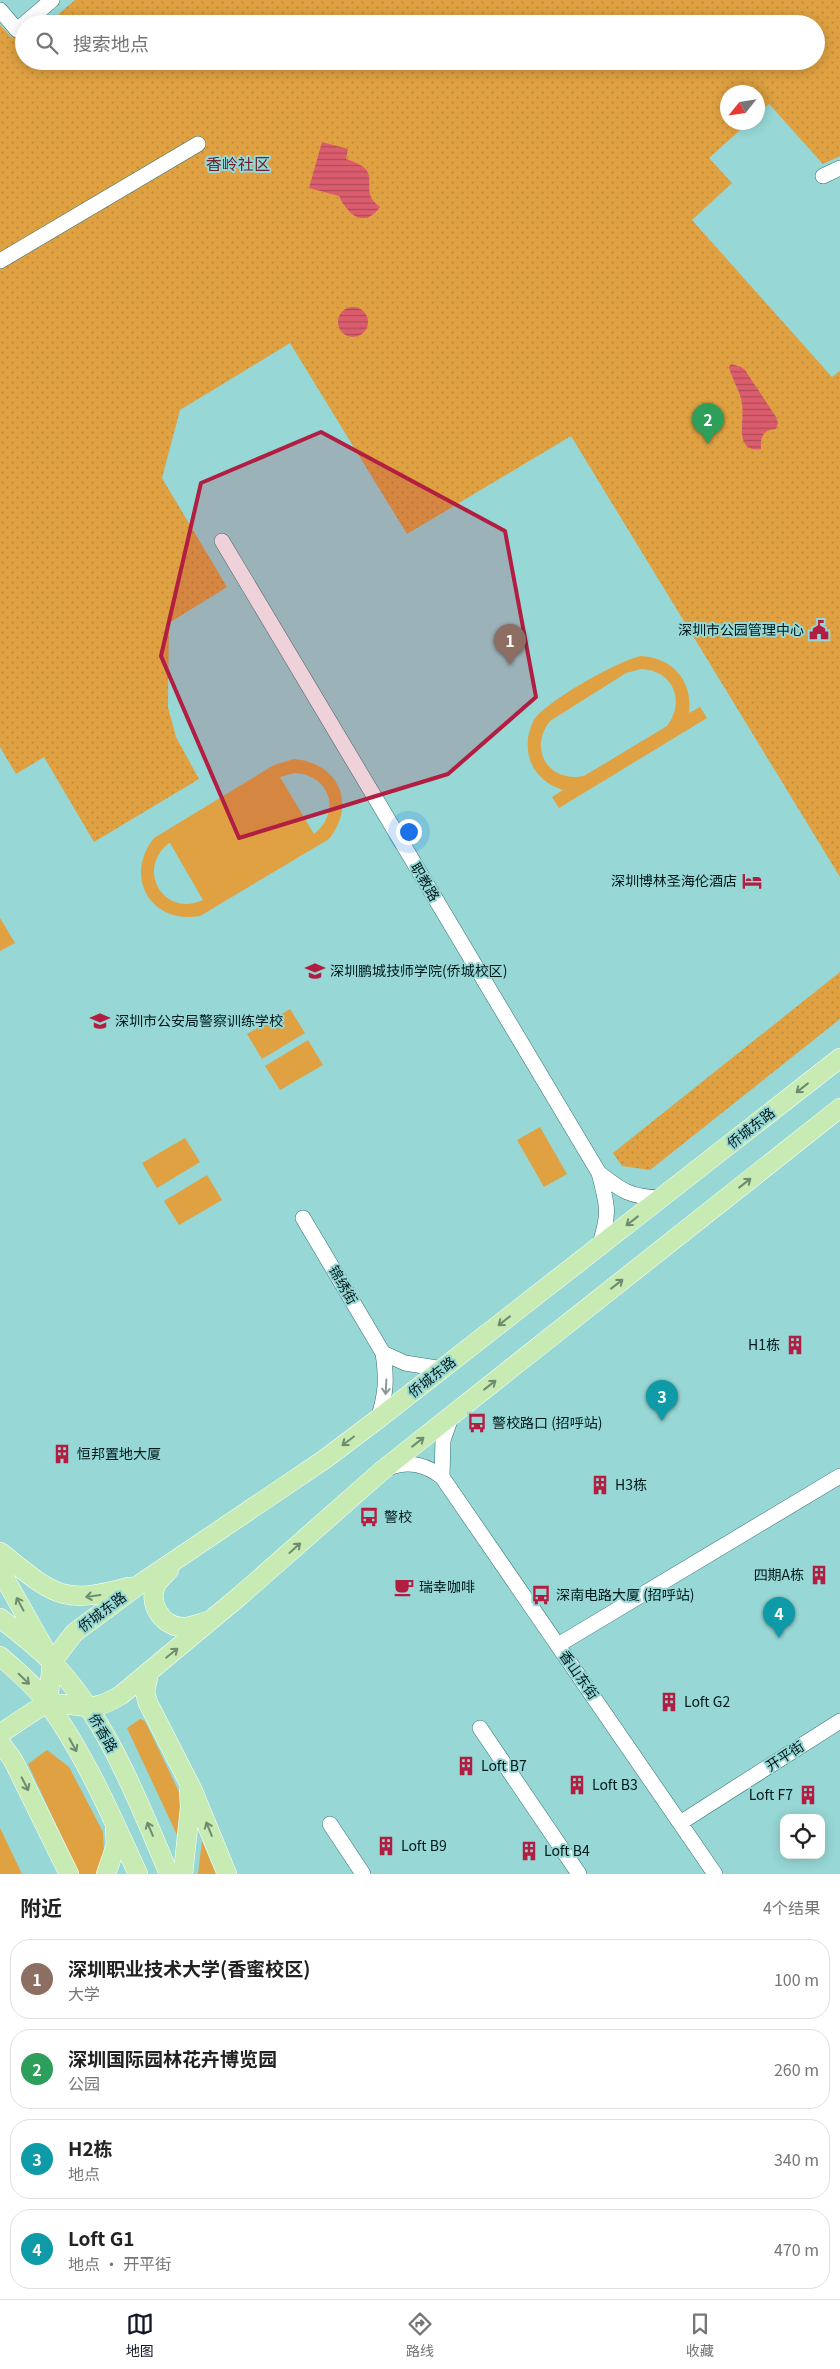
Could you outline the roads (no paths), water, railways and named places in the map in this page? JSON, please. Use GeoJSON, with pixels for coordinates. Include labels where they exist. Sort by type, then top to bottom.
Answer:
{"type":"FeatureCollection","features":[{"type":"Feature","properties":{"kind":"main road","name":"侨城东路"},"geometry":{"type":"LineString","coordinates":[[52,1662],[74,1633],[140,1584],[325,1458],[378,1419],[840,1058]]}},
{"type":"Feature","properties":{"kind":"main road"},"geometry":{"type":"LineString","coordinates":[[0,1734],[48,1704],[88,1708],[105,1704],[149,1672],[214,1619],[384,1469],[840,1108]]}},
{"type":"Feature","properties":{"kind":"main road"},"geometry":{"type":"LineString","coordinates":[[188,1551],[156,1586],[154,1603],[157,1612],[171,1624],[180,1627],[214,1619]]}},
{"type":"Feature","properties":{"kind":"main road"},"geometry":{"type":"LineString","coordinates":[[0,1552],[46,1587],[63,1595],[85,1597],[101,1595],[140,1584]]}},
{"type":"Feature","properties":{"kind":"main road"},"geometry":{"type":"LineString","coordinates":[[0,1570],[52,1662],[48,1704]]}},
{"type":"Feature","properties":{"kind":"main road","name":"侨香路"},"geometry":{"type":"LineString","coordinates":[[0,1618],[52,1662],[88,1708],[113,1750],[169,1874]]}},
{"type":"Feature","properties":{"kind":"main road"},"geometry":{"type":"LineString","coordinates":[[0,1656],[48,1704],[63,1727],[114,1822],[138,1874]]}},
{"type":"Feature","properties":{"kind":"main road"},"geometry":{"type":"LineString","coordinates":[[149,1672],[145,1692],[148,1703],[185,1775],[227,1874]]}},
{"type":"Feature","properties":{"kind":"main road"},"geometry":{"type":"LineString","coordinates":[[0,1742],[13,1760],[69,1874]]}},
{"type":"Feature","properties":{"kind":"main road"},"geometry":{"type":"LineString","coordinates":[[183,1874],[190,1808],[190,1792],[185,1775]]}},
{"type":"Feature","properties":{"kind":"main road"},"geometry":{"type":"LineString","coordinates":[[106,1874],[116,1845],[114,1822]]}},
{"type":"Feature","properties":{"kind":"street"},"geometry":{"type":"LineString","coordinates":[[35,15],[52,0]]}},
{"type":"Feature","properties":{"kind":"street"},"geometry":{"type":"LineString","coordinates":[[0,10],[15,21]]}},
{"type":"Feature","properties":{"kind":"street"},"geometry":{"type":"LineString","coordinates":[[0,261],[198,144]]}},
{"type":"Feature","properties":{"kind":"street"},"geometry":{"type":"LineString","coordinates":[[823,176],[840,168]]}},
{"type":"Feature","properties":{"kind":"street","name":"职教路"},"geometry":{"type":"LineString","coordinates":[[222,540],[599,1173],[607,1202],[608,1221],[599,1247]]}},
{"type":"Feature","properties":{"kind":"street","name":"职教路"},"geometry":{"type":"LineString","coordinates":[[599,1173],[620,1190],[639,1198],[661,1198]]}},
{"type":"Feature","properties":{"kind":"street","name":"锦绣街"},"geometry":{"type":"LineString","coordinates":[[303,1218],[383,1353],[386,1379],[385,1396],[378,1419]]}},
{"type":"Feature","properties":{"kind":"street"},"geometry":{"type":"LineString","coordinates":[[383,1353],[405,1363],[443,1369]]}},
{"type":"Feature","properties":{"kind":"street"},"geometry":{"type":"LineString","coordinates":[[442,1477],[444,1440],[452,1415]]}},
{"type":"Feature","properties":{"kind":"street","name":"香山东街"},"geometry":{"type":"LineString","coordinates":[[384,1469],[396,1465],[418,1464],[432,1469],[442,1477],[715,1874]]}},
{"type":"Feature","properties":{"kind":"street"},"geometry":{"type":"LineString","coordinates":[[558,1645],[840,1476]]}},
{"type":"Feature","properties":{"kind":"street","name":"开平街"},"geometry":{"type":"LineString","coordinates":[[680,1824],[840,1720]]}},
{"type":"Feature","properties":{"kind":"street"},"geometry":{"type":"LineString","coordinates":[[480,1728],[580,1874]]}},
{"type":"Feature","properties":{"kind":"street"},"geometry":{"type":"LineString","coordinates":[[330,1824],[363,1874]]}},
{"type":"Feature","properties":{"kind":"place","name":"深圳国际园林花卉博览园"},"geometry":{"type":"Point","coordinates":[708,444]}},
{"type":"Feature","properties":{"kind":"place","name":"深圳市公园管理中心"},"geometry":{"type":"Point","coordinates":[819,630]}},
{"type":"Feature","properties":{"kind":"place","name":"深圳职业技术大学(香蜜校区)"},"geometry":{"type":"Point","coordinates":[510,665]}},
{"type":"Feature","properties":{"kind":"place","name":"深圳博林圣海伦酒店"},"geometry":{"type":"Point","coordinates":[752,881]}},
{"type":"Feature","properties":{"kind":"place","name":"深圳鹏城技师学院(侨城校区)"},"geometry":{"type":"Point","coordinates":[315,971]}},
{"type":"Feature","properties":{"kind":"place","name":"深圳市公安局警察训练学校"},"geometry":{"type":"Point","coordinates":[100,1021]}},
{"type":"Feature","properties":{"kind":"place","name":"H1栋"},"geometry":{"type":"Point","coordinates":[795,1345]}},
{"type":"Feature","properties":{"kind":"place","name":"H2栋"},"geometry":{"type":"Point","coordinates":[662,1421]}},
{"type":"Feature","properties":{"kind":"place","name":"警校路口 (招呼站)"},"geometry":{"type":"Point","coordinates":[477,1423]}},
{"type":"Feature","properties":{"kind":"place","name":"恒邦置地大厦"},"geometry":{"type":"Point","coordinates":[62,1454]}},
{"type":"Feature","properties":{"kind":"place","name":"H3栋"},"geometry":{"type":"Point","coordinates":[600,1485]}},
{"type":"Feature","properties":{"kind":"place","name":"警校"},"geometry":{"type":"Point","coordinates":[369,1517]}},
{"type":"Feature","properties":{"kind":"place","name":"四期A栋"},"geometry":{"type":"Point","coordinates":[819,1575]}},
{"type":"Feature","properties":{"kind":"place","name":"瑞幸咖啡"},"geometry":{"type":"Point","coordinates":[404,1587]}},
{"type":"Feature","properties":{"kind":"place","name":"深南电路大厦 (招呼站)"},"geometry":{"type":"Point","coordinates":[541,1595]}},
{"type":"Feature","properties":{"kind":"place","name":"Loft G1"},"geometry":{"type":"Point","coordinates":[779,1638]}},
{"type":"Feature","properties":{"kind":"place","name":"Loft G2"},"geometry":{"type":"Point","coordinates":[669,1702]}},
{"type":"Feature","properties":{"kind":"place","name":"Loft B7"},"geometry":{"type":"Point","coordinates":[466,1766]}},
{"type":"Feature","properties":{"kind":"place","name":"Loft B3"},"geometry":{"type":"Point","coordinates":[577,1785]}},
{"type":"Feature","properties":{"kind":"place","name":"Loft F7"},"geometry":{"type":"Point","coordinates":[808,1795]}},
{"type":"Feature","properties":{"kind":"place","name":"Loft B9"},"geometry":{"type":"Point","coordinates":[386,1846]}},
{"type":"Feature","properties":{"kind":"place","name":"Loft B4"},"geometry":{"type":"Point","coordinates":[529,1851]}},
{"type":"Feature","properties":{"kind":"district","name":"香岭社区"},"geometry":{"type":"Point","coordinates":[238,164]}}]}
